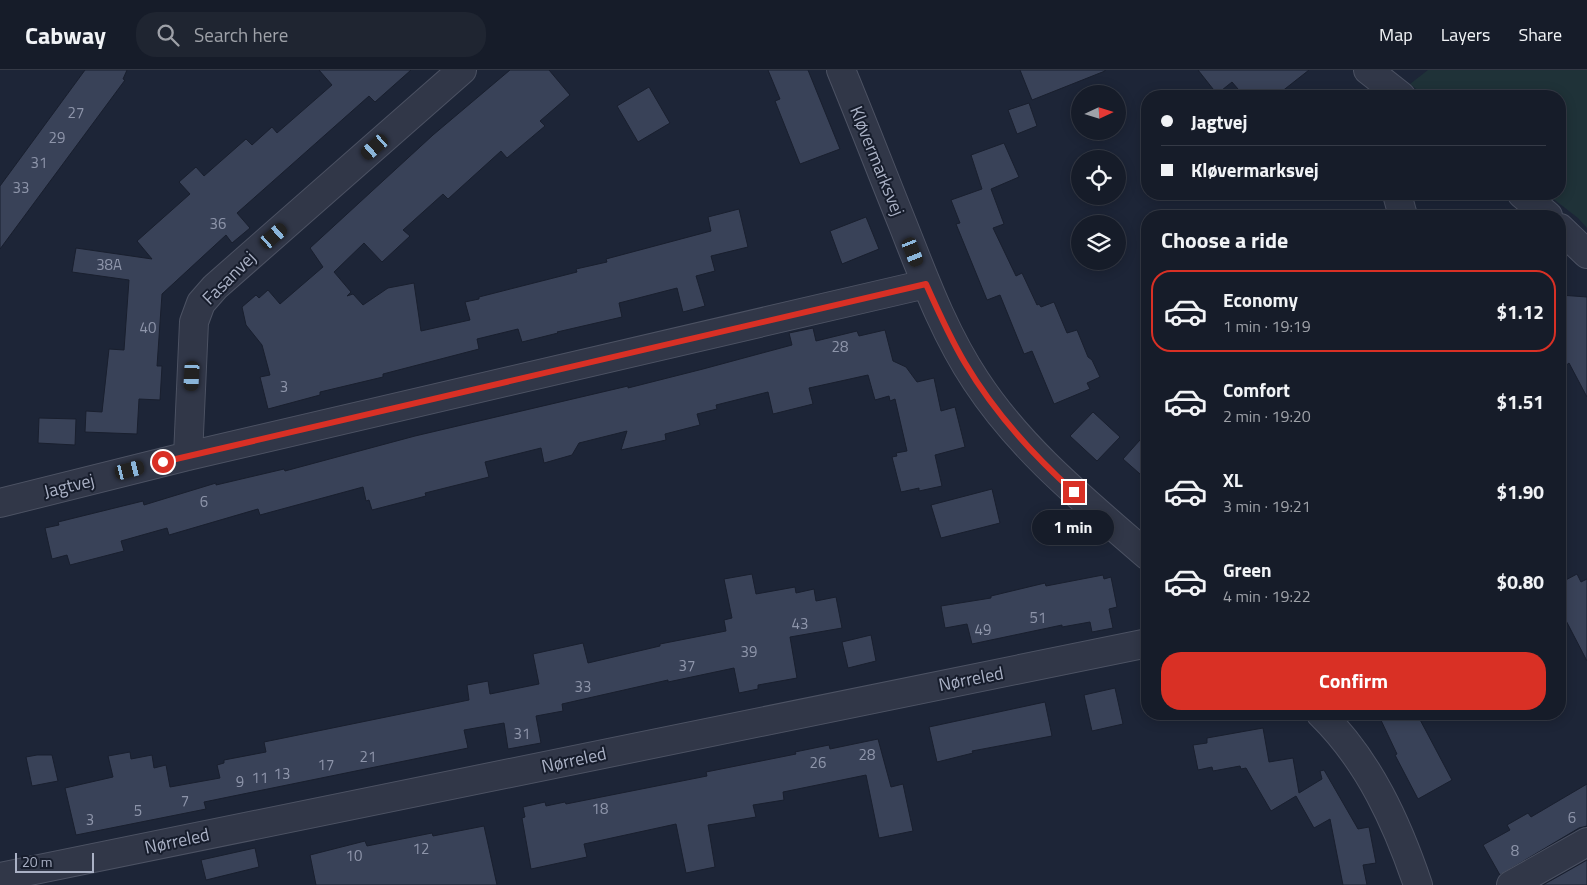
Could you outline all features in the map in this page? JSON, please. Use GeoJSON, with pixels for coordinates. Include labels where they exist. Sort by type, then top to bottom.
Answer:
{"type":"FeatureCollection","features":[{"type":"Feature","properties":{"kind":"street","name":"Fasanvej"},"geometry":{"type":"LineString","coordinates":[[188,456],[194,322],[201,304],[215,287],[462,70]]}},
{"type":"Feature","properties":{"kind":"street","name":"Kløvermarksvej"},"geometry":{"type":"LineString","coordinates":[[842,70],[926,284],[964,362],[1012,428],[1049,470],[1141,550]]}},
{"type":"Feature","properties":{"kind":"street"},"geometry":{"type":"LineString","coordinates":[[1368,70],[1393,90]]}},
{"type":"Feature","properties":{"kind":"street"},"geometry":{"type":"LineString","coordinates":[[1529,200],[1541,210]]}},
{"type":"Feature","properties":{"kind":"street"},"geometry":{"type":"LineString","coordinates":[[1566,234],[1587,254]]}},
{"type":"Feature","properties":{"kind":"street","name":"Jagtvej"},"geometry":{"type":"LineString","coordinates":[[0,503],[188,456],[926,284]]}},
{"type":"Feature","properties":{"kind":"street","name":"Nørreled"},"geometry":{"type":"LineString","coordinates":[[0,877],[1141,645]]}},
{"type":"Feature","properties":{"kind":"street"},"geometry":{"type":"LineString","coordinates":[[1326,720],[1346,742],[1382,796],[1396,826],[1418,885]]}},
{"type":"Feature","properties":{"kind":"street"},"geometry":{"type":"LineString","coordinates":[[1511,885],[1587,842]]}},
{"type":"Feature","properties":{"kind":"shaded area"},"geometry":{"type":"Polygon","coordinates":[[[1428,70],[1587,70],[1587,228],[1578,218],[1555,200],[1566,200],[1566,90],[1418,90],[1410,84],[1428,70]]]}},
{"type":"Feature","properties":{"kind":"building"},"geometry":{"type":"Polygon","coordinates":[[[85,70],[127,70],[123,79],[125,80],[0,249],[0,186],[85,70]]]}},
{"type":"Feature","properties":{"kind":"building"},"geometry":{"type":"Polygon","coordinates":[[[319,70],[411,70],[375,102],[369,96],[237,213],[250,228],[232,243],[226,235],[162,294],[157,366],[162,366],[160,400],[139,399],[137,434],[85,432],[86,411],[102,412],[109,349],[124,350],[129,280],[72,272],[76,248],[152,259],[137,241],[190,194],[179,182],[196,167],[204,176],[246,139],[252,145],[272,127],[277,133],[332,85],[319,70]]]}},
{"type":"Feature","properties":{"kind":"building"},"geometry":{"type":"Polygon","coordinates":[[[510,70],[549,70],[570,95],[540,121],[545,126],[507,158],[501,151],[448,199],[443,194],[403,230],[410,236],[382,262],[364,243],[334,272],[351,292],[347,296],[353,294],[363,305],[388,288],[414,283],[421,331],[470,320],[465,302],[577,272],[576,269],[607,262],[606,259],[711,231],[708,217],[739,209],[748,247],[711,256],[715,271],[696,276],[705,306],[683,312],[677,288],[619,303],[622,317],[522,342],[518,329],[477,339],[479,349],[383,374],[383,377],[320,392],[320,395],[268,409],[260,377],[270,375],[262,345],[246,325],[242,307],[256,295],[259,298],[268,290],[280,304],[323,267],[310,248],[433,135],[510,70]]]}},
{"type":"Feature","properties":{"kind":"building"},"geometry":{"type":"Polygon","coordinates":[[[768,70],[808,70],[840,149],[800,164],[775,101],[780,99],[768,70]]]}},
{"type":"Feature","properties":{"kind":"building"},"geometry":{"type":"Polygon","coordinates":[[[1020,70],[1105,70],[1105,71],[1032,100],[1020,70]]]}},
{"type":"Feature","properties":{"kind":"building"},"geometry":{"type":"Polygon","coordinates":[[[1198,70],[1309,70],[1284,90],[1239,90],[1232,82],[1222,90],[1214,90],[1198,70]]]}},
{"type":"Feature","properties":{"kind":"building"},"geometry":{"type":"Polygon","coordinates":[[[649,87],[670,123],[638,142],[617,106],[649,87]]]}},
{"type":"Feature","properties":{"kind":"building"},"geometry":{"type":"Polygon","coordinates":[[[1029,103],[1037,126],[1017,134],[1008,110],[1029,103]]]}},
{"type":"Feature","properties":{"kind":"building"},"geometry":{"type":"Polygon","coordinates":[[[1004,143],[1019,177],[991,189],[1004,224],[993,228],[1016,276],[1022,273],[1037,305],[1039,304],[1041,307],[1054,302],[1067,333],[1077,330],[1088,357],[1092,360],[1100,377],[1087,383],[1090,389],[1054,404],[1032,351],[1024,354],[1000,295],[987,300],[956,224],[960,223],[951,200],[982,189],[971,155],[1004,143]]]}},
{"type":"Feature","properties":{"kind":"building"},"geometry":{"type":"Polygon","coordinates":[[[866,217],[879,249],[842,264],[830,231],[866,217]]]}},
{"type":"Feature","properties":{"kind":"building"},"geometry":{"type":"Polygon","coordinates":[[[1566,295],[1587,297],[1587,397],[1569,363],[1566,365],[1566,295]]]}},
{"type":"Feature","properties":{"kind":"building"},"geometry":{"type":"Polygon","coordinates":[[[813,328],[816,341],[857,331],[859,336],[885,330],[893,361],[906,367],[917,382],[934,378],[941,411],[955,407],[965,447],[935,455],[942,486],[919,491],[919,488],[901,492],[892,457],[897,456],[896,453],[907,451],[895,399],[890,401],[889,396],[875,400],[868,375],[809,388],[813,404],[773,414],[768,392],[716,405],[717,409],[697,414],[700,425],[665,434],[666,440],[621,450],[627,431],[579,443],[572,455],[544,463],[541,448],[485,462],[489,477],[425,493],[426,496],[372,510],[369,500],[366,501],[363,487],[260,515],[258,509],[169,535],[167,528],[121,541],[124,551],[70,565],[67,555],[52,559],[45,528],[59,525],[58,522],[143,501],[144,505],[216,483],[216,485],[284,469],[285,471],[415,436],[628,386],[628,388],[703,369],[792,345],[789,333],[813,328]]]}},
{"type":"Feature","properties":{"kind":"building"},"geometry":{"type":"Polygon","coordinates":[[[1093,412],[1120,437],[1097,461],[1070,436],[1093,412]]]}},
{"type":"Feature","properties":{"kind":"building"},"geometry":{"type":"Polygon","coordinates":[[[39,418],[76,419],[75,445],[38,443],[39,418]]]}},
{"type":"Feature","properties":{"kind":"building"},"geometry":{"type":"Polygon","coordinates":[[[1141,439],[1141,475],[1123,459],[1141,439]]]}},
{"type":"Feature","properties":{"kind":"building"},"geometry":{"type":"Polygon","coordinates":[[[992,489],[1000,523],[941,538],[931,505],[992,489]]]}},
{"type":"Feature","properties":{"kind":"building"},"geometry":{"type":"Polygon","coordinates":[[[752,574],[756,594],[795,587],[796,593],[814,589],[816,601],[836,597],[842,628],[790,637],[797,678],[758,685],[758,689],[739,693],[734,668],[668,682],[668,680],[562,704],[563,711],[536,716],[541,743],[508,749],[504,723],[464,730],[468,748],[204,802],[206,809],[76,835],[65,788],[113,777],[108,756],[130,752],[131,759],[152,755],[154,768],[166,765],[170,787],[220,778],[217,765],[224,763],[224,760],[266,752],[264,742],[469,700],[467,685],[488,681],[490,694],[539,684],[533,654],[583,643],[588,663],[660,646],[660,644],[726,631],[724,620],[732,618],[724,579],[752,574]]]}},
{"type":"Feature","properties":{"kind":"building"},"geometry":{"type":"Polygon","coordinates":[[[1577,574],[1581,582],[1587,579],[1587,661],[1566,621],[1566,580],[1577,574]]]}},
{"type":"Feature","properties":{"kind":"building"},"geometry":{"type":"Polygon","coordinates":[[[1103,575],[1104,579],[1111,577],[1117,607],[1109,609],[1113,628],[1092,632],[1090,622],[1062,627],[1062,625],[972,644],[967,624],[945,628],[941,606],[991,598],[991,596],[1045,583],[1046,586],[1103,575]]]}},
{"type":"Feature","properties":{"kind":"building"},"geometry":{"type":"Polygon","coordinates":[[[871,635],[876,661],[848,668],[842,642],[871,635]]]}},
{"type":"Feature","properties":{"kind":"building"},"geometry":{"type":"Polygon","coordinates":[[[1115,688],[1123,724],[1092,731],[1084,695],[1115,688]]]}},
{"type":"Feature","properties":{"kind":"building"},"geometry":{"type":"Polygon","coordinates":[[[1045,702],[1052,736],[972,751],[973,753],[937,762],[929,727],[1045,702]]]}},
{"type":"Feature","properties":{"kind":"building"},"geometry":{"type":"Polygon","coordinates":[[[1381,720],[1420,720],[1452,780],[1418,799],[1395,755],[1397,754],[1381,720]]]}},
{"type":"Feature","properties":{"kind":"building"},"geometry":{"type":"Polygon","coordinates":[[[1263,728],[1269,762],[1293,758],[1299,793],[1322,779],[1320,771],[1324,770],[1358,829],[1369,827],[1376,863],[1363,865],[1367,885],[1343,885],[1330,819],[1314,828],[1296,796],[1271,811],[1246,768],[1241,769],[1240,766],[1213,771],[1212,767],[1198,770],[1193,745],[1207,743],[1207,738],[1263,728]]]}},
{"type":"Feature","properties":{"kind":"building"},"geometry":{"type":"Polygon","coordinates":[[[878,739],[891,787],[903,784],[913,831],[879,838],[866,775],[783,792],[784,800],[753,805],[756,817],[708,825],[715,867],[686,873],[676,824],[584,844],[587,857],[531,869],[522,818],[525,817],[523,807],[545,802],[546,806],[565,802],[566,804],[707,776],[706,772],[796,754],[795,752],[829,745],[830,749],[878,739]]]}},
{"type":"Feature","properties":{"kind":"building"},"geometry":{"type":"Polygon","coordinates":[[[52,755],[58,781],[32,786],[26,757],[52,755]]]}},
{"type":"Feature","properties":{"kind":"building"},"geometry":{"type":"Polygon","coordinates":[[[1587,784],[1587,826],[1579,828],[1500,875],[1483,845],[1510,830],[1507,825],[1528,813],[1531,817],[1587,784]]]}},
{"type":"Feature","properties":{"kind":"building"},"geometry":{"type":"Polygon","coordinates":[[[484,826],[497,885],[316,885],[310,855],[365,841],[367,846],[432,833],[433,836],[484,826]]]}},
{"type":"Feature","properties":{"kind":"building"},"geometry":{"type":"Polygon","coordinates":[[[255,848],[259,867],[206,880],[201,860],[255,848]]]}},
{"type":"Feature","properties":{"kind":"building"},"geometry":{"type":"Polygon","coordinates":[[[1587,860],[1587,885],[1543,885],[1587,860]]]}},
{"type":"Feature","properties":{"kind":"route"},"geometry":{"type":"LineString","coordinates":[[163,462],[926,284],[944,324],[977,383],[1031,451],[1074,492]]}}]}
